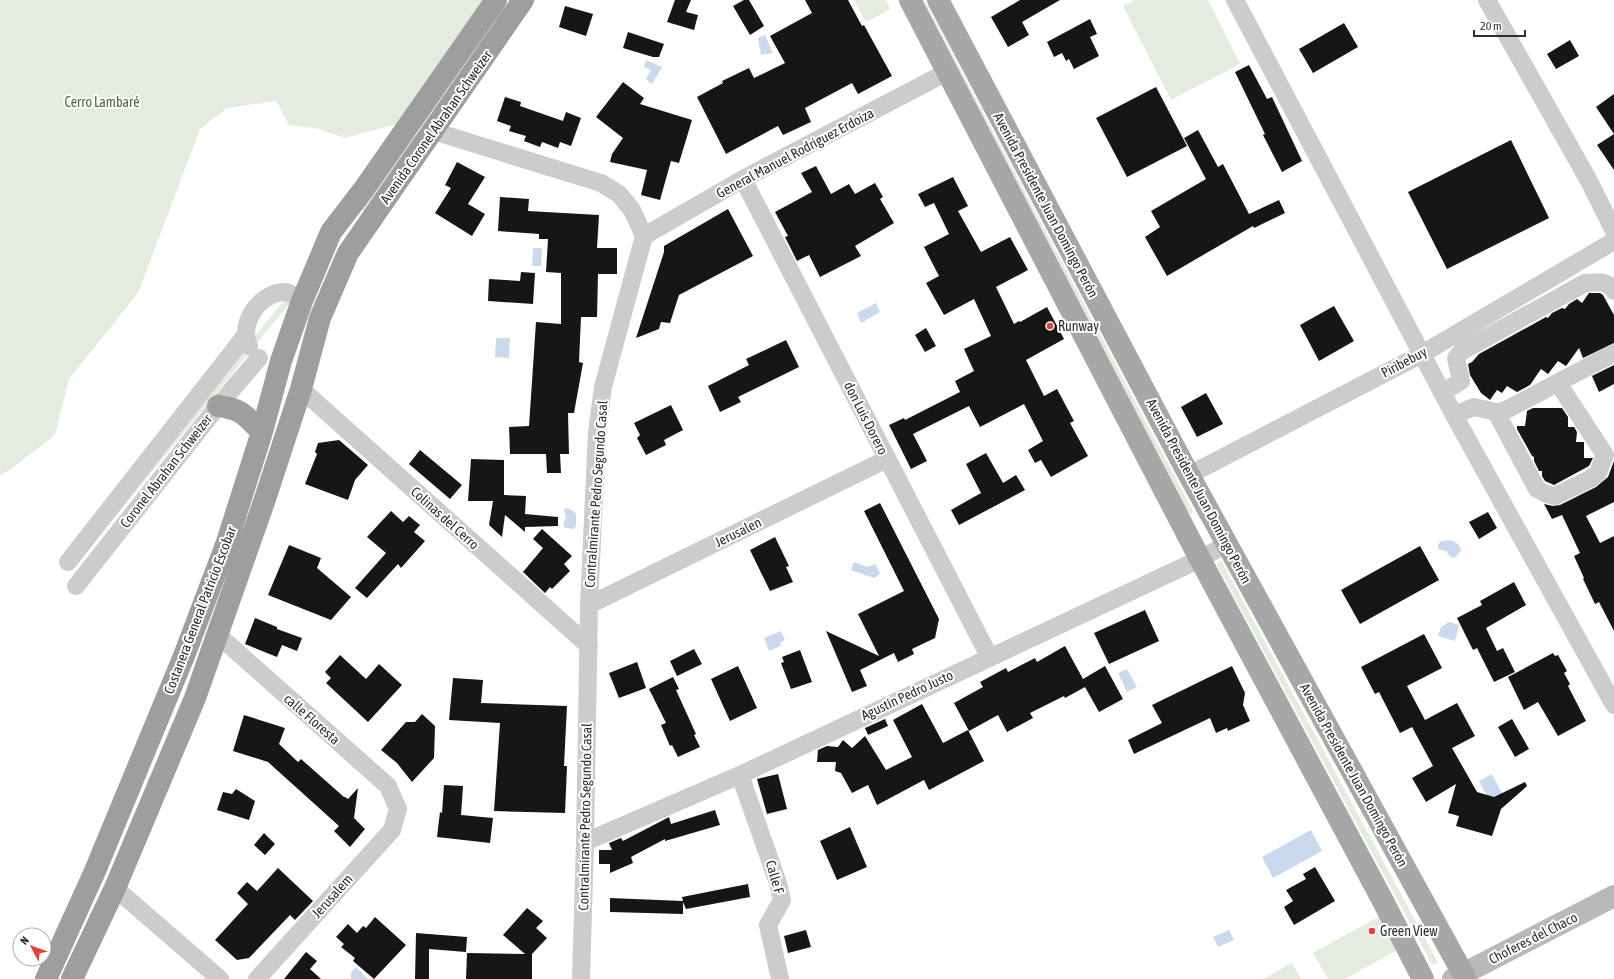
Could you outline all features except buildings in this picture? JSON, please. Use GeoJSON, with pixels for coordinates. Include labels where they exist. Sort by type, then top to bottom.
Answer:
{"type":"FeatureCollection","features":[{"type":"Feature","properties":{"kind":"highway","name":"Avenida Coronel Abrahan Schweizer"},"geometry":{"type":"LineString","coordinates":[[332,232],[364,189],[496,0]]}},
{"type":"Feature","properties":{"kind":"highway","name":"Avenida Coronel Abrahan Schweizer"},"geometry":{"type":"LineString","coordinates":[[348,253],[523,0]]}},
{"type":"Feature","properties":{"kind":"highway","name":"Costanera General Patricio Escobar"},"geometry":{"type":"LineString","coordinates":[[46,979],[95,871],[184,656],[226,545],[262,432],[281,361],[302,301],[332,232]]}},
{"type":"Feature","properties":{"kind":"highway","name":"Costanera General Patricio Escobar"},"geometry":{"type":"LineString","coordinates":[[72,979],[115,888],[195,698],[264,502],[301,389],[320,318],[348,253]]}},
{"type":"Feature","properties":{"kind":"highway"},"geometry":{"type":"LineString","coordinates":[[281,361],[290,355],[303,338],[334,264],[340,256],[348,253]]}},
{"type":"Feature","properties":{"kind":"highway"},"geometry":{"type":"LineString","coordinates":[[264,502],[260,489],[263,471],[306,324],[306,313],[302,301]]}},
{"type":"Feature","properties":{"kind":"highway"},"geometry":{"type":"LineString","coordinates":[[218,406],[230,407],[240,411],[249,417],[262,432]]}},
{"type":"Feature","properties":{"kind":"main road","name":"Avenida Presidente Juan Domingo Perón"},"geometry":{"type":"LineString","coordinates":[[910,0],[1200,559],[1423,979]]}},
{"type":"Feature","properties":{"kind":"main road","name":"Avenida Presidente Juan Domingo Perón"},"geometry":{"type":"LineString","coordinates":[[938,0],[1189,475],[1461,977]]}},
{"type":"Feature","properties":{"kind":"main road","name":"Choferes del Chaco"},"geometry":{"type":"LineString","coordinates":[[1461,977],[1614,896]]}},
{"type":"Feature","properties":{"kind":"street"},"geometry":{"type":"LineString","coordinates":[[1235,0],[1442,393],[1614,704]]}},
{"type":"Feature","properties":{"kind":"street"},"geometry":{"type":"LineString","coordinates":[[1487,0],[1614,231]]}},
{"type":"Feature","properties":{"kind":"street","name":"General Manuel Rodriguez Erdoiza"},"geometry":{"type":"LineString","coordinates":[[644,236],[743,179],[947,72]]}},
{"type":"Feature","properties":{"kind":"street"},"geometry":{"type":"LineString","coordinates":[[433,131],[601,183],[620,194],[632,210],[644,236]]}},
{"type":"Feature","properties":{"kind":"street","name":"don Luis Dorero"},"geometry":{"type":"LineString","coordinates":[[743,179],[989,656]]}},
{"type":"Feature","properties":{"kind":"street","name":"Contralmirante Pedro Segundo Casal"},"geometry":{"type":"LineString","coordinates":[[581,979],[589,605],[597,432],[603,387],[644,236]]}},
{"type":"Feature","properties":{"kind":"street","name":"Piribebuy"},"geometry":{"type":"LineString","coordinates":[[1189,475],[1422,354],[1614,241]]}},
{"type":"Feature","properties":{"kind":"street"},"geometry":{"type":"LineString","coordinates":[[1477,407],[1461,381],[1456,358],[1462,351],[1585,284],[1600,281],[1610,286],[1614,291]]}},
{"type":"Feature","properties":{"kind":"street"},"geometry":{"type":"LineString","coordinates":[[281,361],[273,363],[265,361],[253,353],[245,336],[247,323],[250,315],[266,298],[277,293],[287,292],[302,301]]}},
{"type":"Feature","properties":{"kind":"street","name":"Coronel Abrahan Schweizer"},"geometry":{"type":"LineString","coordinates":[[68,562],[245,336]]}},
{"type":"Feature","properties":{"kind":"street"},"geometry":{"type":"LineString","coordinates":[[1454,415],[1468,408],[1477,407],[1496,412],[1504,411],[1614,353]]}},
{"type":"Feature","properties":{"kind":"street","name":"Coronel Abrahan Schweizer"},"geometry":{"type":"LineString","coordinates":[[76,586],[218,406],[259,358]]}},
{"type":"Feature","properties":{"kind":"street"},"geometry":{"type":"LineString","coordinates":[[1442,393],[1461,381]]}},
{"type":"Feature","properties":{"kind":"street"},"geometry":{"type":"LineString","coordinates":[[1496,412],[1537,489],[1546,494],[1555,496],[1590,479],[1598,473],[1605,455],[1558,383]]}},
{"type":"Feature","properties":{"kind":"street","name":"Colinas del Cerro"},"geometry":{"type":"LineString","coordinates":[[301,389],[589,646]]}},
{"type":"Feature","properties":{"kind":"street","name":"Jerusalen"},"geometry":{"type":"LineString","coordinates":[[589,605],[887,459]]}},
{"type":"Feature","properties":{"kind":"street","name":"Agustín Pedro Justo"},"geometry":{"type":"LineString","coordinates":[[585,842],[740,775],[989,656],[1200,559],[1227,544]]}},
{"type":"Feature","properties":{"kind":"street","name":"calle Floresta"},"geometry":{"type":"LineString","coordinates":[[218,635],[388,786],[398,809]]}},
{"type":"Feature","properties":{"kind":"street","name":"Calle F"},"geometry":{"type":"LineString","coordinates":[[740,775],[780,888],[782,900],[768,925],[780,979]]}},
{"type":"Feature","properties":{"kind":"street","name":"Jerusalem"},"geometry":{"type":"LineString","coordinates":[[257,979],[392,830],[398,809]]}},
{"type":"Feature","properties":{"kind":"street"},"geometry":{"type":"LineString","coordinates":[[115,888],[220,979]]}},
{"type":"Feature","properties":{"kind":"green space","name":"Cerro Lambaré"},"geometry":{"type":"Polygon","coordinates":[[[0,0],[486,0],[400,123],[345,138],[319,129],[289,125],[276,101],[227,108],[200,129],[138,293],[69,379],[55,435],[11,469],[0,475],[0,0]]]}},
{"type":"Feature","properties":{"kind":"green space"},"geometry":{"type":"Polygon","coordinates":[[[854,0],[886,0],[891,9],[866,22],[854,0]]]}},
{"type":"Feature","properties":{"kind":"green space"},"geometry":{"type":"Polygon","coordinates":[[[916,0],[924,0],[1193,511],[1191,514],[1188,513],[916,0]]]}},
{"type":"Feature","properties":{"kind":"green space"},"geometry":{"type":"Polygon","coordinates":[[[1135,0],[1208,0],[1240,64],[1171,100],[1123,6],[1135,0]]]}},
{"type":"Feature","properties":{"kind":"green space"},"geometry":{"type":"Polygon","coordinates":[[[414,136],[416,138],[365,211],[362,210],[414,136]]]}},
{"type":"Feature","properties":{"kind":"green space"},"geometry":{"type":"Polygon","coordinates":[[[303,277],[308,281],[93,544],[90,539],[303,277]]]}},
{"type":"Feature","properties":{"kind":"green space"},"geometry":{"type":"Polygon","coordinates":[[[1219,561],[1222,562],[1437,961],[1437,964],[1432,964],[1217,565],[1219,561]]]}},
{"type":"Feature","properties":{"kind":"green space","name":"Green View"},"geometry":{"type":"Polygon","coordinates":[[[1382,915],[1401,948],[1345,979],[1328,979],[1313,953],[1382,915]]]}},
{"type":"Feature","properties":{"kind":"green space"},"geometry":{"type":"Polygon","coordinates":[[[1292,963],[1301,979],[1263,979],[1292,963]]]}},
{"type":"Feature","properties":{"kind":"water"},"geometry":{"type":"Polygon","coordinates":[[[765,35],[773,53],[761,55],[758,38],[765,35]]]}},
{"type":"Feature","properties":{"kind":"water"},"geometry":{"type":"Polygon","coordinates":[[[646,60],[662,67],[652,84],[646,79],[651,70],[644,67],[646,60]]]}},
{"type":"Feature","properties":{"kind":"water"},"geometry":{"type":"Polygon","coordinates":[[[533,248],[542,248],[541,266],[532,266],[533,248]]]}},
{"type":"Feature","properties":{"kind":"water"},"geometry":{"type":"Polygon","coordinates":[[[876,303],[880,312],[861,323],[857,313],[876,303]]]}},
{"type":"Feature","properties":{"kind":"water"},"geometry":{"type":"Polygon","coordinates":[[[496,338],[510,338],[509,358],[495,357],[496,338]]]}},
{"type":"Feature","properties":{"kind":"water"},"geometry":{"type":"Polygon","coordinates":[[[566,508],[572,510],[576,514],[576,525],[574,529],[563,526],[566,517],[564,511],[566,508]]]}},
{"type":"Feature","properties":{"kind":"water"},"geometry":{"type":"Polygon","coordinates":[[[1451,540],[1459,546],[1461,550],[1456,557],[1451,558],[1446,551],[1438,549],[1438,545],[1441,541],[1451,540]]]}},
{"type":"Feature","properties":{"kind":"water"},"geometry":{"type":"Polygon","coordinates":[[[854,562],[867,567],[876,564],[880,574],[874,578],[851,570],[854,562]]]}},
{"type":"Feature","properties":{"kind":"water"},"geometry":{"type":"Polygon","coordinates":[[[1449,622],[1459,625],[1455,641],[1438,636],[1441,627],[1449,622]]]}},
{"type":"Feature","properties":{"kind":"water"},"geometry":{"type":"Polygon","coordinates":[[[781,631],[785,640],[780,643],[781,646],[769,651],[764,638],[781,631]]]}},
{"type":"Feature","properties":{"kind":"water"},"geometry":{"type":"Polygon","coordinates":[[[1127,669],[1137,687],[1127,692],[1118,673],[1127,669]]]}},
{"type":"Feature","properties":{"kind":"water"},"geometry":{"type":"Polygon","coordinates":[[[1492,774],[1503,795],[1490,802],[1479,781],[1492,774]]]}},
{"type":"Feature","properties":{"kind":"water"},"geometry":{"type":"Polygon","coordinates":[[[1311,830],[1322,851],[1273,878],[1262,857],[1311,830]]]}},
{"type":"Feature","properties":{"kind":"water"},"geometry":{"type":"Polygon","coordinates":[[[1229,930],[1234,940],[1218,947],[1213,937],[1229,930]]]}},
{"type":"Feature","properties":{"kind":"water"},"geometry":{"type":"Polygon","coordinates":[[[356,967],[368,979],[351,979],[351,973],[356,967]]]}},
{"type":"Feature","properties":{"kind":"place","name":"Runway"},"geometry":{"type":"Point","coordinates":[1050,326]}},
{"type":"Feature","properties":{"kind":"place","name":"Green View"},"geometry":{"type":"Point","coordinates":[1372,931]}}]}
